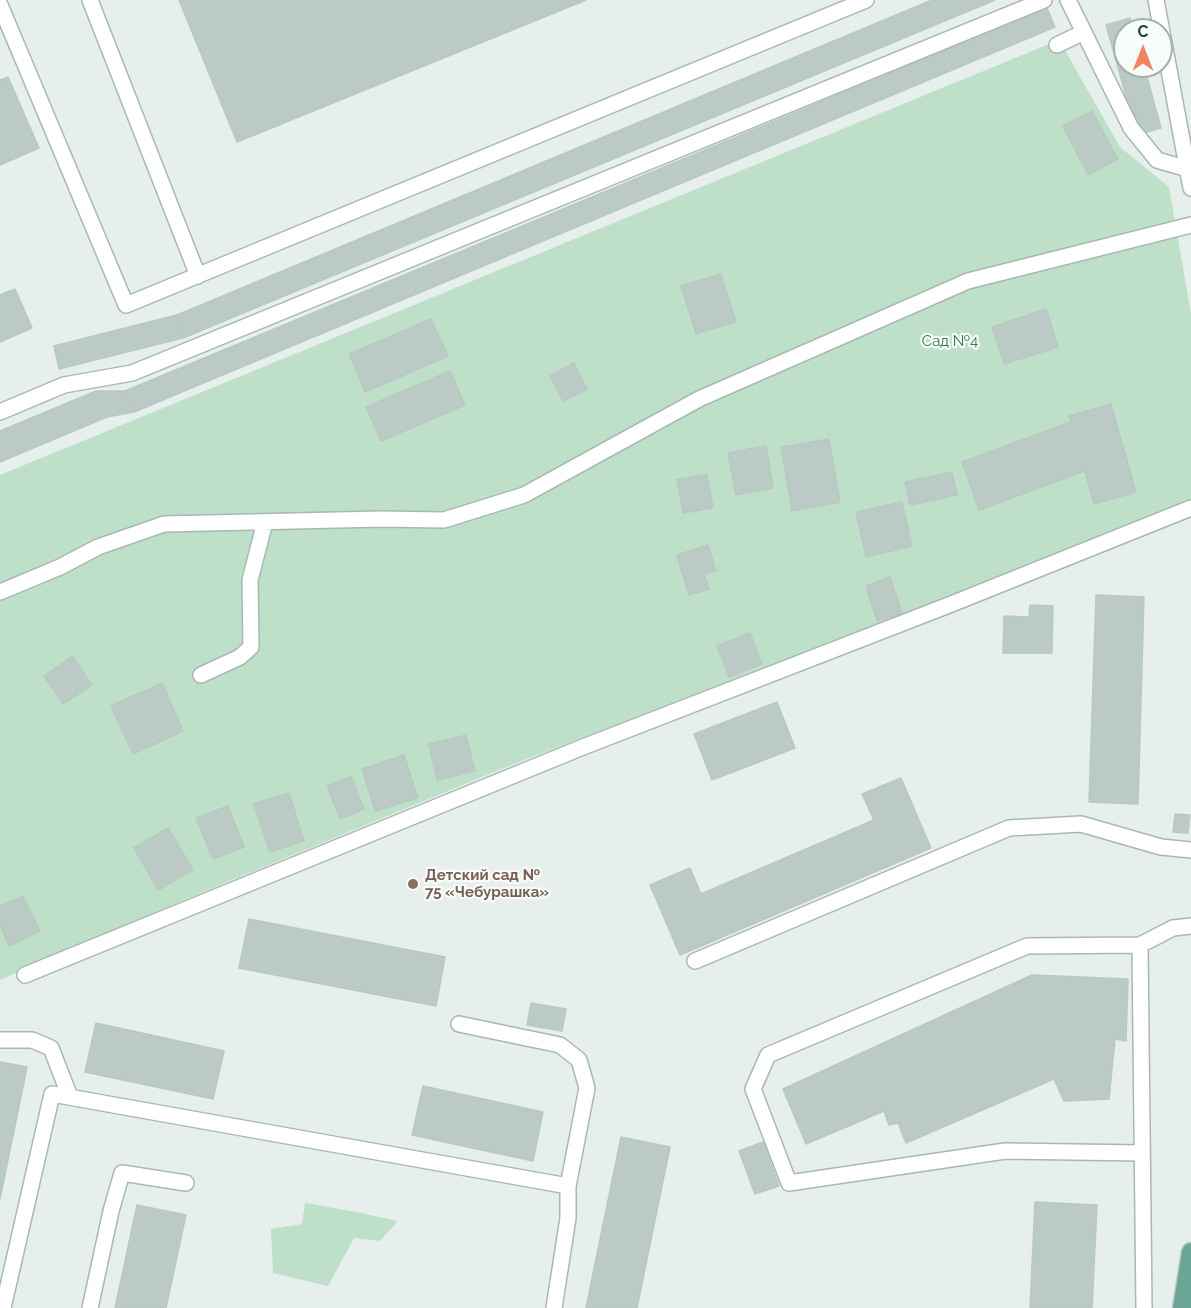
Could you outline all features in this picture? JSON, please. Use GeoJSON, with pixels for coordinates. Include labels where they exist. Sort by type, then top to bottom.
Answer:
{"type":"FeatureCollection","features":[{"type":"Feature","properties":{"kind":"main road"},"geometry":{"type":"LineString","coordinates":[[1182,1308],[1191,1253]]}},
{"type":"Feature","properties":{"kind":"lane"},"geometry":{"type":"LineString","coordinates":[[90,0],[198,276]]}},
{"type":"Feature","properties":{"kind":"lane"},"geometry":{"type":"LineString","coordinates":[[0,5],[126,305],[866,0]]}},
{"type":"Feature","properties":{"kind":"lane"},"geometry":{"type":"LineString","coordinates":[[0,412],[64,385],[132,373],[1044,0]]}},
{"type":"Feature","properties":{"kind":"lane"},"geometry":{"type":"LineString","coordinates":[[1068,0],[1131,128],[1157,160],[1188,169]]}},
{"type":"Feature","properties":{"kind":"lane"},"geometry":{"type":"LineString","coordinates":[[1156,0],[1187,145],[1191,188]]}},
{"type":"Feature","properties":{"kind":"lane"},"geometry":{"type":"LineString","coordinates":[[1058,45],[1084,33]]}},
{"type":"Feature","properties":{"kind":"lane"},"geometry":{"type":"LineString","coordinates":[[0,592],[60,567],[98,547],[164,524],[381,519],[444,520],[490,506],[524,495],[699,399],[968,281],[1191,225]]}},
{"type":"Feature","properties":{"kind":"lane"},"geometry":{"type":"LineString","coordinates":[[25,975],[583,747],[1191,508]]}},
{"type":"Feature","properties":{"kind":"lane"},"geometry":{"type":"LineString","coordinates":[[201,675],[240,657],[251,647],[250,580],[265,522]]}},
{"type":"Feature","properties":{"kind":"lane"},"geometry":{"type":"LineString","coordinates":[[695,961],[1009,828],[1081,824],[1161,847],[1191,850]]}},
{"type":"Feature","properties":{"kind":"lane"},"geometry":{"type":"LineString","coordinates":[[1142,1153],[1005,1151],[789,1183],[753,1089],[768,1055],[1028,946],[1140,945],[1173,928],[1191,926]]}},
{"type":"Feature","properties":{"kind":"lane"},"geometry":{"type":"LineString","coordinates":[[1140,945],[1144,1308]]}},
{"type":"Feature","properties":{"kind":"lane"},"geometry":{"type":"LineString","coordinates":[[459,1024],[560,1045],[579,1060],[587,1088],[568,1186],[568,1218],[554,1308]]}},
{"type":"Feature","properties":{"kind":"lane"},"geometry":{"type":"LineString","coordinates":[[0,1040],[32,1040],[51,1048],[70,1097]]}},
{"type":"Feature","properties":{"kind":"lane"},"geometry":{"type":"LineString","coordinates":[[3,1308],[52,1094],[568,1186]]}},
{"type":"Feature","properties":{"kind":"lane"},"geometry":{"type":"LineString","coordinates":[[90,1308],[111,1211],[122,1173],[186,1183]]}},
{"type":"Feature","properties":{"kind":"green space","name":"Сад №4"},"geometry":{"type":"Polygon","coordinates":[[[1059,40],[1120,147],[1169,187],[1191,314],[1191,502],[509,766],[181,901],[0,980],[0,475],[1059,40]]]}},
{"type":"Feature","properties":{"kind":"green space"},"geometry":{"type":"Polygon","coordinates":[[[305,1203],[398,1221],[380,1241],[354,1238],[328,1286],[273,1273],[271,1229],[302,1224],[305,1203]]]}},
{"type":"Feature","properties":{"kind":"building"},"geometry":{"type":"Polygon","coordinates":[[[179,0],[586,0],[237,142],[179,0]]]}},
{"type":"Feature","properties":{"kind":"building"},"geometry":{"type":"Polygon","coordinates":[[[932,0],[995,0],[183,338],[177,315],[932,0]]]}},
{"type":"Feature","properties":{"kind":"building"},"geometry":{"type":"Polygon","coordinates":[[[1047,8],[1055,27],[134,412],[125,391],[1047,8]]]}},
{"type":"Feature","properties":{"kind":"building"},"geometry":{"type":"Polygon","coordinates":[[[1113,23],[1113,50],[1106,25],[1113,23]]]}},
{"type":"Feature","properties":{"kind":"building"},"geometry":{"type":"Polygon","coordinates":[[[8,77],[39,148],[0,165],[0,80],[8,77]]]}},
{"type":"Feature","properties":{"kind":"building"},"geometry":{"type":"Polygon","coordinates":[[[1121,78],[1147,78],[1161,128],[1137,135],[1121,78]]]}},
{"type":"Feature","properties":{"kind":"building"},"geometry":{"type":"Polygon","coordinates":[[[1092,111],[1118,159],[1088,175],[1063,126],[1092,111]]]}},
{"type":"Feature","properties":{"kind":"building"},"geometry":{"type":"Polygon","coordinates":[[[721,274],[736,322],[696,334],[681,286],[721,274]]]}},
{"type":"Feature","properties":{"kind":"building"},"geometry":{"type":"Polygon","coordinates":[[[15,289],[32,328],[0,342],[0,295],[15,289]]]}},
{"type":"Feature","properties":{"kind":"building"},"geometry":{"type":"Polygon","coordinates":[[[1046,309],[1058,347],[1004,364],[992,327],[1046,309]]]}},
{"type":"Feature","properties":{"kind":"building"},"geometry":{"type":"Polygon","coordinates":[[[177,315],[183,338],[59,369],[54,346],[177,315]]]}},
{"type":"Feature","properties":{"kind":"building"},"geometry":{"type":"Polygon","coordinates":[[[431,319],[448,356],[365,392],[349,354],[431,319]]]}},
{"type":"Feature","properties":{"kind":"building"},"geometry":{"type":"Polygon","coordinates":[[[574,363],[587,389],[563,401],[550,376],[574,363]]]}},
{"type":"Feature","properties":{"kind":"building"},"geometry":{"type":"Polygon","coordinates":[[[450,371],[465,405],[381,441],[366,407],[450,371]]]}},
{"type":"Feature","properties":{"kind":"building"},"geometry":{"type":"Polygon","coordinates":[[[96,391],[125,391],[134,412],[107,417],[0,462],[0,431],[96,391]]]}},
{"type":"Feature","properties":{"kind":"building"},"geometry":{"type":"Polygon","coordinates":[[[1111,404],[1136,492],[1094,504],[1085,471],[979,510],[962,462],[1071,422],[1069,416],[1111,404]]]}},
{"type":"Feature","properties":{"kind":"building"},"geometry":{"type":"Polygon","coordinates":[[[829,439],[840,502],[792,511],[781,447],[829,439]]]}},
{"type":"Feature","properties":{"kind":"building"},"geometry":{"type":"Polygon","coordinates":[[[766,446],[773,488],[736,495],[728,453],[766,446]]]}},
{"type":"Feature","properties":{"kind":"building"},"geometry":{"type":"Polygon","coordinates":[[[952,472],[957,495],[910,505],[905,482],[952,472]]]}},
{"type":"Feature","properties":{"kind":"building"},"geometry":{"type":"Polygon","coordinates":[[[707,474],[713,508],[683,513],[677,480],[707,474]]]}},
{"type":"Feature","properties":{"kind":"building"},"geometry":{"type":"Polygon","coordinates":[[[902,502],[912,546],[866,557],[856,512],[902,502]]]}},
{"type":"Feature","properties":{"kind":"building"},"geometry":{"type":"Polygon","coordinates":[[[708,545],[716,571],[704,574],[709,589],[689,595],[677,555],[708,545]]]}},
{"type":"Feature","properties":{"kind":"building"},"geometry":{"type":"Polygon","coordinates":[[[890,577],[902,613],[877,621],[866,586],[890,577]]]}},
{"type":"Feature","properties":{"kind":"building"},"geometry":{"type":"Polygon","coordinates":[[[1096,595],[1144,597],[1138,804],[1089,802],[1096,595]]]}},
{"type":"Feature","properties":{"kind":"building"},"geometry":{"type":"Polygon","coordinates":[[[1030,605],[1053,606],[1052,653],[1003,653],[1004,616],[1029,617],[1030,605]]]}},
{"type":"Feature","properties":{"kind":"building"},"geometry":{"type":"Polygon","coordinates":[[[750,633],[762,664],[729,677],[717,646],[750,633]]]}},
{"type":"Feature","properties":{"kind":"building"},"geometry":{"type":"Polygon","coordinates":[[[72,656],[92,685],[63,704],[44,676],[72,656]]]}},
{"type":"Feature","properties":{"kind":"building"},"geometry":{"type":"Polygon","coordinates":[[[162,683],[183,731],[133,754],[111,706],[162,683]]]}},
{"type":"Feature","properties":{"kind":"building"},"geometry":{"type":"Polygon","coordinates":[[[777,702],[795,748],[712,780],[694,734],[777,702]]]}},
{"type":"Feature","properties":{"kind":"building"},"geometry":{"type":"Polygon","coordinates":[[[466,735],[475,771],[437,780],[429,744],[466,735]]]}},
{"type":"Feature","properties":{"kind":"building"},"geometry":{"type":"Polygon","coordinates":[[[404,755],[418,798],[375,811],[362,769],[404,755]]]}},
{"type":"Feature","properties":{"kind":"building"},"geometry":{"type":"Polygon","coordinates":[[[351,776],[364,809],[340,819],[327,786],[351,776]]]}},
{"type":"Feature","properties":{"kind":"building"},"geometry":{"type":"Polygon","coordinates":[[[901,778],[931,848],[680,955],[650,885],[690,868],[701,894],[874,820],[862,794],[901,778]]]}},
{"type":"Feature","properties":{"kind":"building"},"geometry":{"type":"Polygon","coordinates":[[[289,793],[304,841],[270,852],[254,804],[289,793]]]}},
{"type":"Feature","properties":{"kind":"building"},"geometry":{"type":"Polygon","coordinates":[[[228,806],[244,847],[213,859],[196,818],[228,806]]]}},
{"type":"Feature","properties":{"kind":"building"},"geometry":{"type":"Polygon","coordinates":[[[1175,814],[1190,815],[1188,833],[1173,832],[1175,814]]]}},
{"type":"Feature","properties":{"kind":"building"},"geometry":{"type":"Polygon","coordinates":[[[168,828],[193,870],[158,890],[134,848],[168,828]]]}},
{"type":"Feature","properties":{"kind":"building"},"geometry":{"type":"Polygon","coordinates":[[[23,896],[40,931],[9,946],[0,925],[0,906],[23,896]]]}},
{"type":"Feature","properties":{"kind":"building"},"geometry":{"type":"Polygon","coordinates":[[[249,919],[445,957],[436,1006],[239,968],[249,919]]]}},
{"type":"Feature","properties":{"kind":"building"},"geometry":{"type":"Polygon","coordinates":[[[1032,975],[1128,979],[1126,1041],[1115,1039],[1109,1099],[1064,1101],[1054,1079],[906,1143],[898,1123],[889,1125],[884,1111],[806,1144],[783,1089],[1032,975]]]}},
{"type":"Feature","properties":{"kind":"building"},"geometry":{"type":"Polygon","coordinates":[[[531,1003],[566,1009],[562,1031],[527,1025],[531,1003]]]}},
{"type":"Feature","properties":{"kind":"building"},"geometry":{"type":"Polygon","coordinates":[[[96,1023],[224,1051],[213,1099],[85,1072],[96,1023]]]}},
{"type":"Feature","properties":{"kind":"building"},"geometry":{"type":"Polygon","coordinates":[[[0,1062],[27,1067],[0,1199],[0,1062]]]}},
{"type":"Feature","properties":{"kind":"building"},"geometry":{"type":"Polygon","coordinates":[[[423,1086],[543,1112],[533,1161],[412,1135],[423,1086]]]}},
{"type":"Feature","properties":{"kind":"building"},"geometry":{"type":"Polygon","coordinates":[[[621,1137],[670,1147],[637,1308],[586,1308],[621,1137]]]}},
{"type":"Feature","properties":{"kind":"building"},"geometry":{"type":"Polygon","coordinates":[[[763,1142],[779,1186],[755,1194],[739,1151],[763,1142]]]}},
{"type":"Feature","properties":{"kind":"building"},"geometry":{"type":"Polygon","coordinates":[[[1035,1202],[1097,1205],[1092,1308],[1030,1308],[1035,1202]]]}},
{"type":"Feature","properties":{"kind":"building"},"geometry":{"type":"Polygon","coordinates":[[[137,1205],[186,1215],[166,1308],[115,1308],[137,1205]]]}},
{"type":"Feature","properties":{"kind":"place","name":"Детский сад № 75 «Чебурашка»"},"geometry":{"type":"Point","coordinates":[413,884]}}]}
